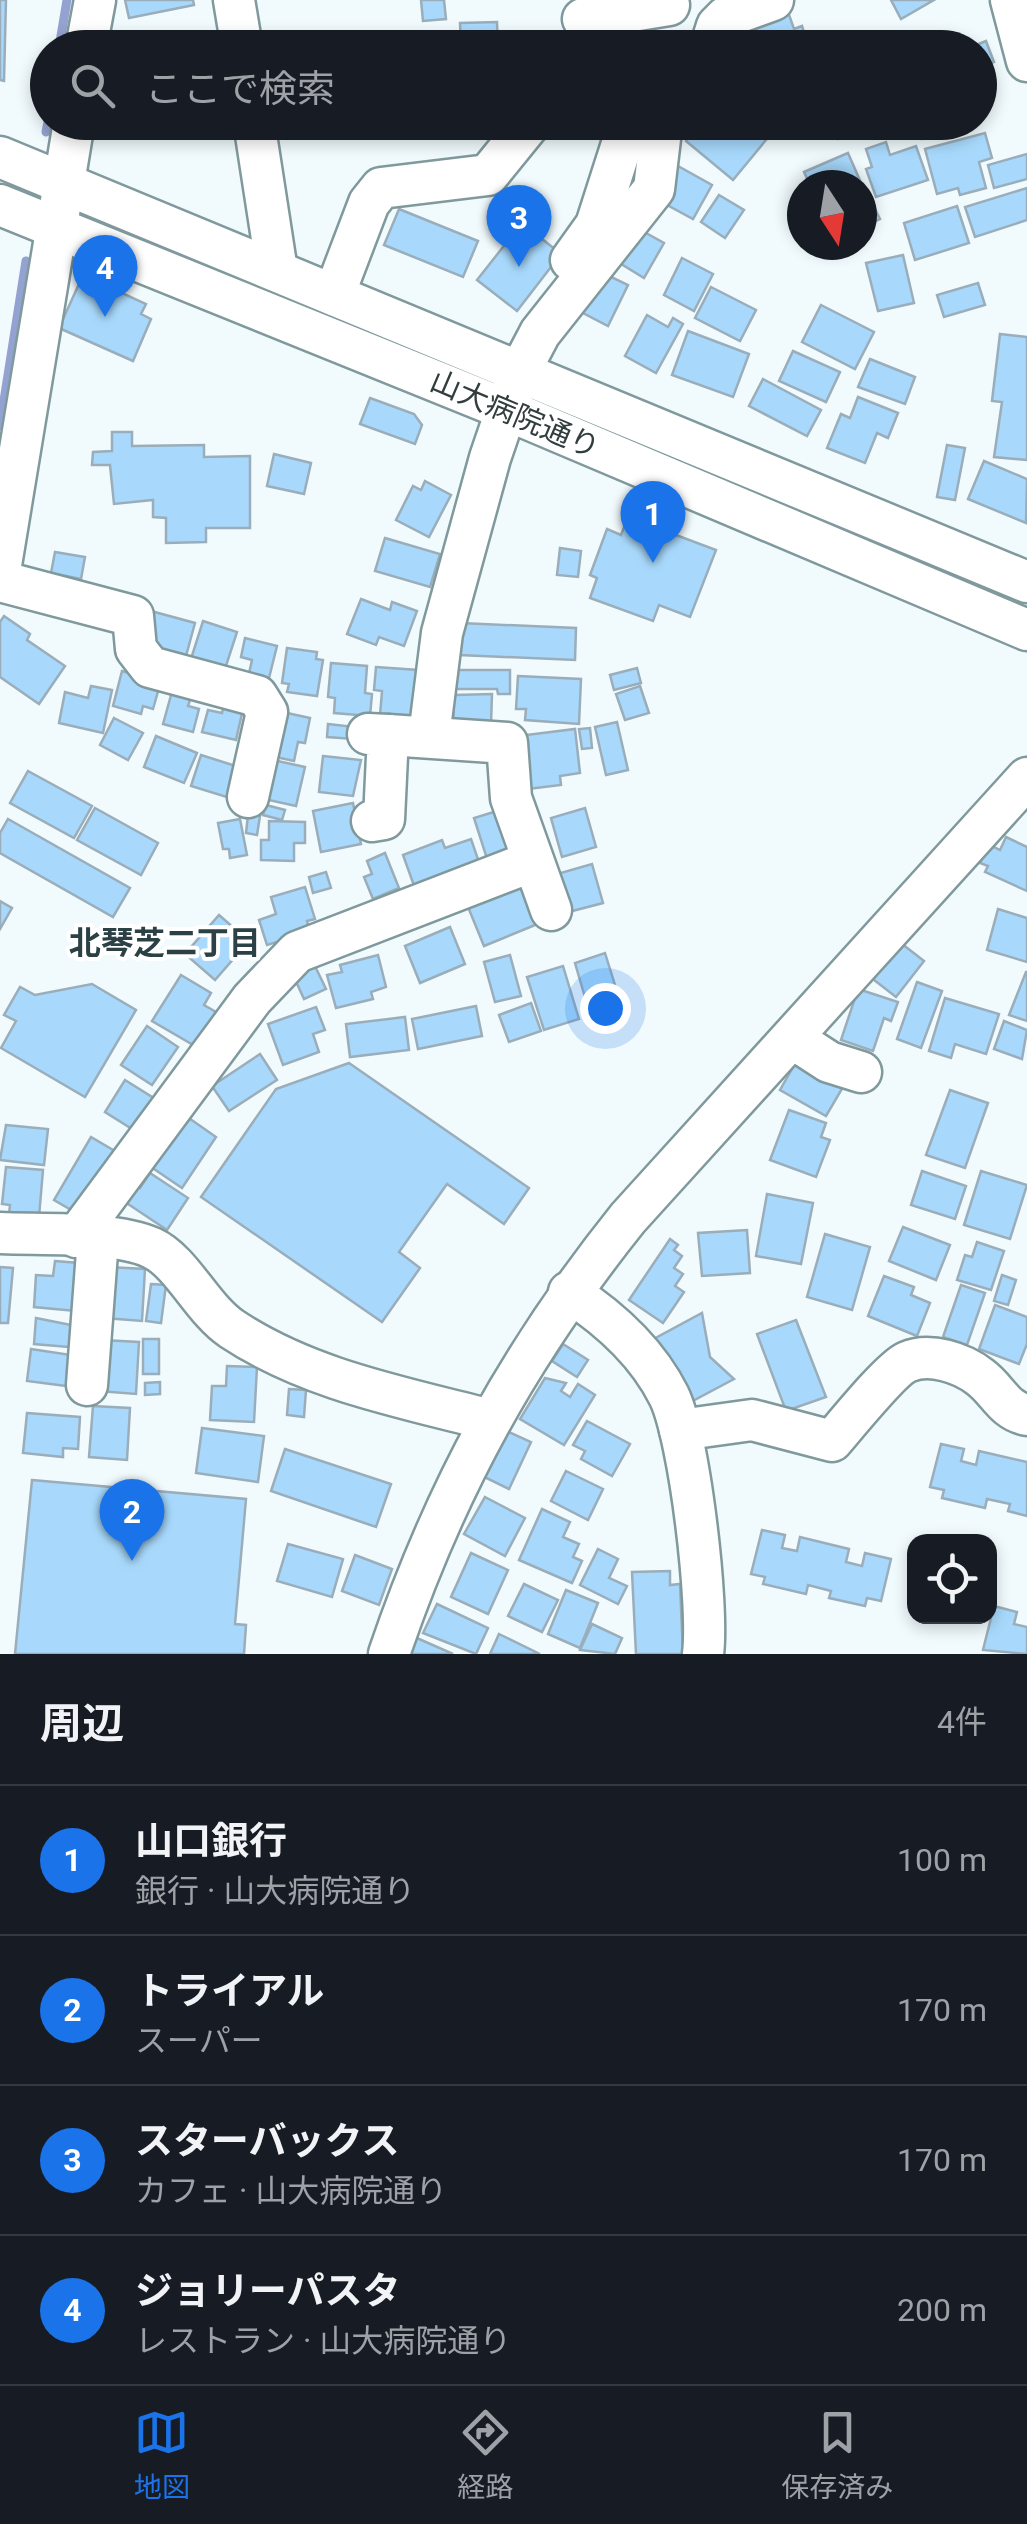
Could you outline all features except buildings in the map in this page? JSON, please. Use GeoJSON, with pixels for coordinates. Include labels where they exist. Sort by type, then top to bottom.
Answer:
{"type":"FeatureCollection","features":[{"type":"Feature","properties":{"kind":"street"},"geometry":{"type":"LineString","coordinates":[[89,30],[94,0]]}},
{"type":"Feature","properties":{"kind":"street"},"geometry":{"type":"LineString","coordinates":[[234,0],[239,30]]}},
{"type":"Feature","properties":{"kind":"street"},"geometry":{"type":"LineString","coordinates":[[718,30],[726,17],[773,0]]}},
{"type":"Feature","properties":{"kind":"street"},"geometry":{"type":"LineString","coordinates":[[583,18],[669,2],[705,30]]}},
{"type":"Feature","properties":{"kind":"street"},"geometry":{"type":"LineString","coordinates":[[1017,3],[1027,60]]}},
{"type":"Feature","properties":{"kind":"street"},"geometry":{"type":"LineString","coordinates":[[0,571],[71,140]]}},
{"type":"Feature","properties":{"kind":"street"},"geometry":{"type":"LineString","coordinates":[[257,140],[277,271]]}},
{"type":"Feature","properties":{"kind":"street"},"geometry":{"type":"LineString","coordinates":[[334,295],[368,203],[381,188],[476,179],[498,169],[518,140]]}},
{"type":"Feature","properties":{"kind":"street"},"geometry":{"type":"LineString","coordinates":[[513,391],[511,348],[516,332],[596,226],[623,140]]}},
{"type":"Feature","properties":{"kind":"street"},"geometry":{"type":"LineString","coordinates":[[429,736],[442,633],[513,391],[540,333],[654,189],[660,140]]}},
{"type":"Feature","properties":{"kind":"street","name":"山大病院通り"},"geometry":{"type":"LineString","coordinates":[[0,157],[334,295],[513,391],[1027,630]]}},
{"type":"Feature","properties":{"kind":"street","name":"山大病院通り"},"geometry":{"type":"LineString","coordinates":[[0,205],[1027,582]]}},
{"type":"Feature","properties":{"kind":"street"},"geometry":{"type":"LineString","coordinates":[[0,581],[133,616],[136,649],[150,667],[257,696],[267,712],[248,797]]}},
{"type":"Feature","properties":{"kind":"street"},"geometry":{"type":"LineString","coordinates":[[372,821],[384,819],[378,734],[507,743],[511,798],[551,910]]}},
{"type":"Feature","properties":{"kind":"street"},"geometry":{"type":"LineString","coordinates":[[389,1654],[432,1535],[490,1420],[568,1292],[628,1218],[1027,778]]}},
{"type":"Feature","properties":{"kind":"street"},"geometry":{"type":"LineString","coordinates":[[87,1384],[87,1238],[252,998],[297,952],[534,861]]}},
{"type":"Feature","properties":{"kind":"street"},"geometry":{"type":"LineString","coordinates":[[792,1038],[829,1062],[861,1072]]}},
{"type":"Feature","properties":{"kind":"street"},"geometry":{"type":"LineString","coordinates":[[0,1232],[87,1238],[152,1248],[229,1327],[283,1356],[324,1375],[490,1420]]}},
{"type":"Feature","properties":{"kind":"street"},"geometry":{"type":"LineString","coordinates":[[568,1292],[600,1312],[650,1367],[670,1398],[680,1430],[707,1625],[703,1654]]}},
{"type":"Feature","properties":{"kind":"street"},"geometry":{"type":"LineString","coordinates":[[680,1430],[752,1420],[832,1441],[906,1362],[930,1358],[964,1365],[986,1380],[1015,1412],[1027,1415]]}},
{"type":"Feature","properties":{"kind":"waterway"},"geometry":{"type":"LineString","coordinates":[[62,30],[67,0]]}},
{"type":"Feature","properties":{"kind":"waterway"},"geometry":{"type":"LineString","coordinates":[[0,426],[26,261]]}},
{"type":"Feature","properties":{"kind":"place","name":"スターバックス"},"geometry":{"type":"Point","coordinates":[519,267]}},
{"type":"Feature","properties":{"kind":"place","name":"ジョリーパスタ"},"geometry":{"type":"Point","coordinates":[105,317]}},
{"type":"Feature","properties":{"kind":"place","name":"山口銀行"},"geometry":{"type":"Point","coordinates":[653,563]}},
{"type":"Feature","properties":{"kind":"place","name":"トライアル"},"geometry":{"type":"Point","coordinates":[132,1561]}},
{"type":"Feature","properties":{"kind":"district","name":"北琴芝二丁目"},"geometry":{"type":"Point","coordinates":[165,943]}}]}
